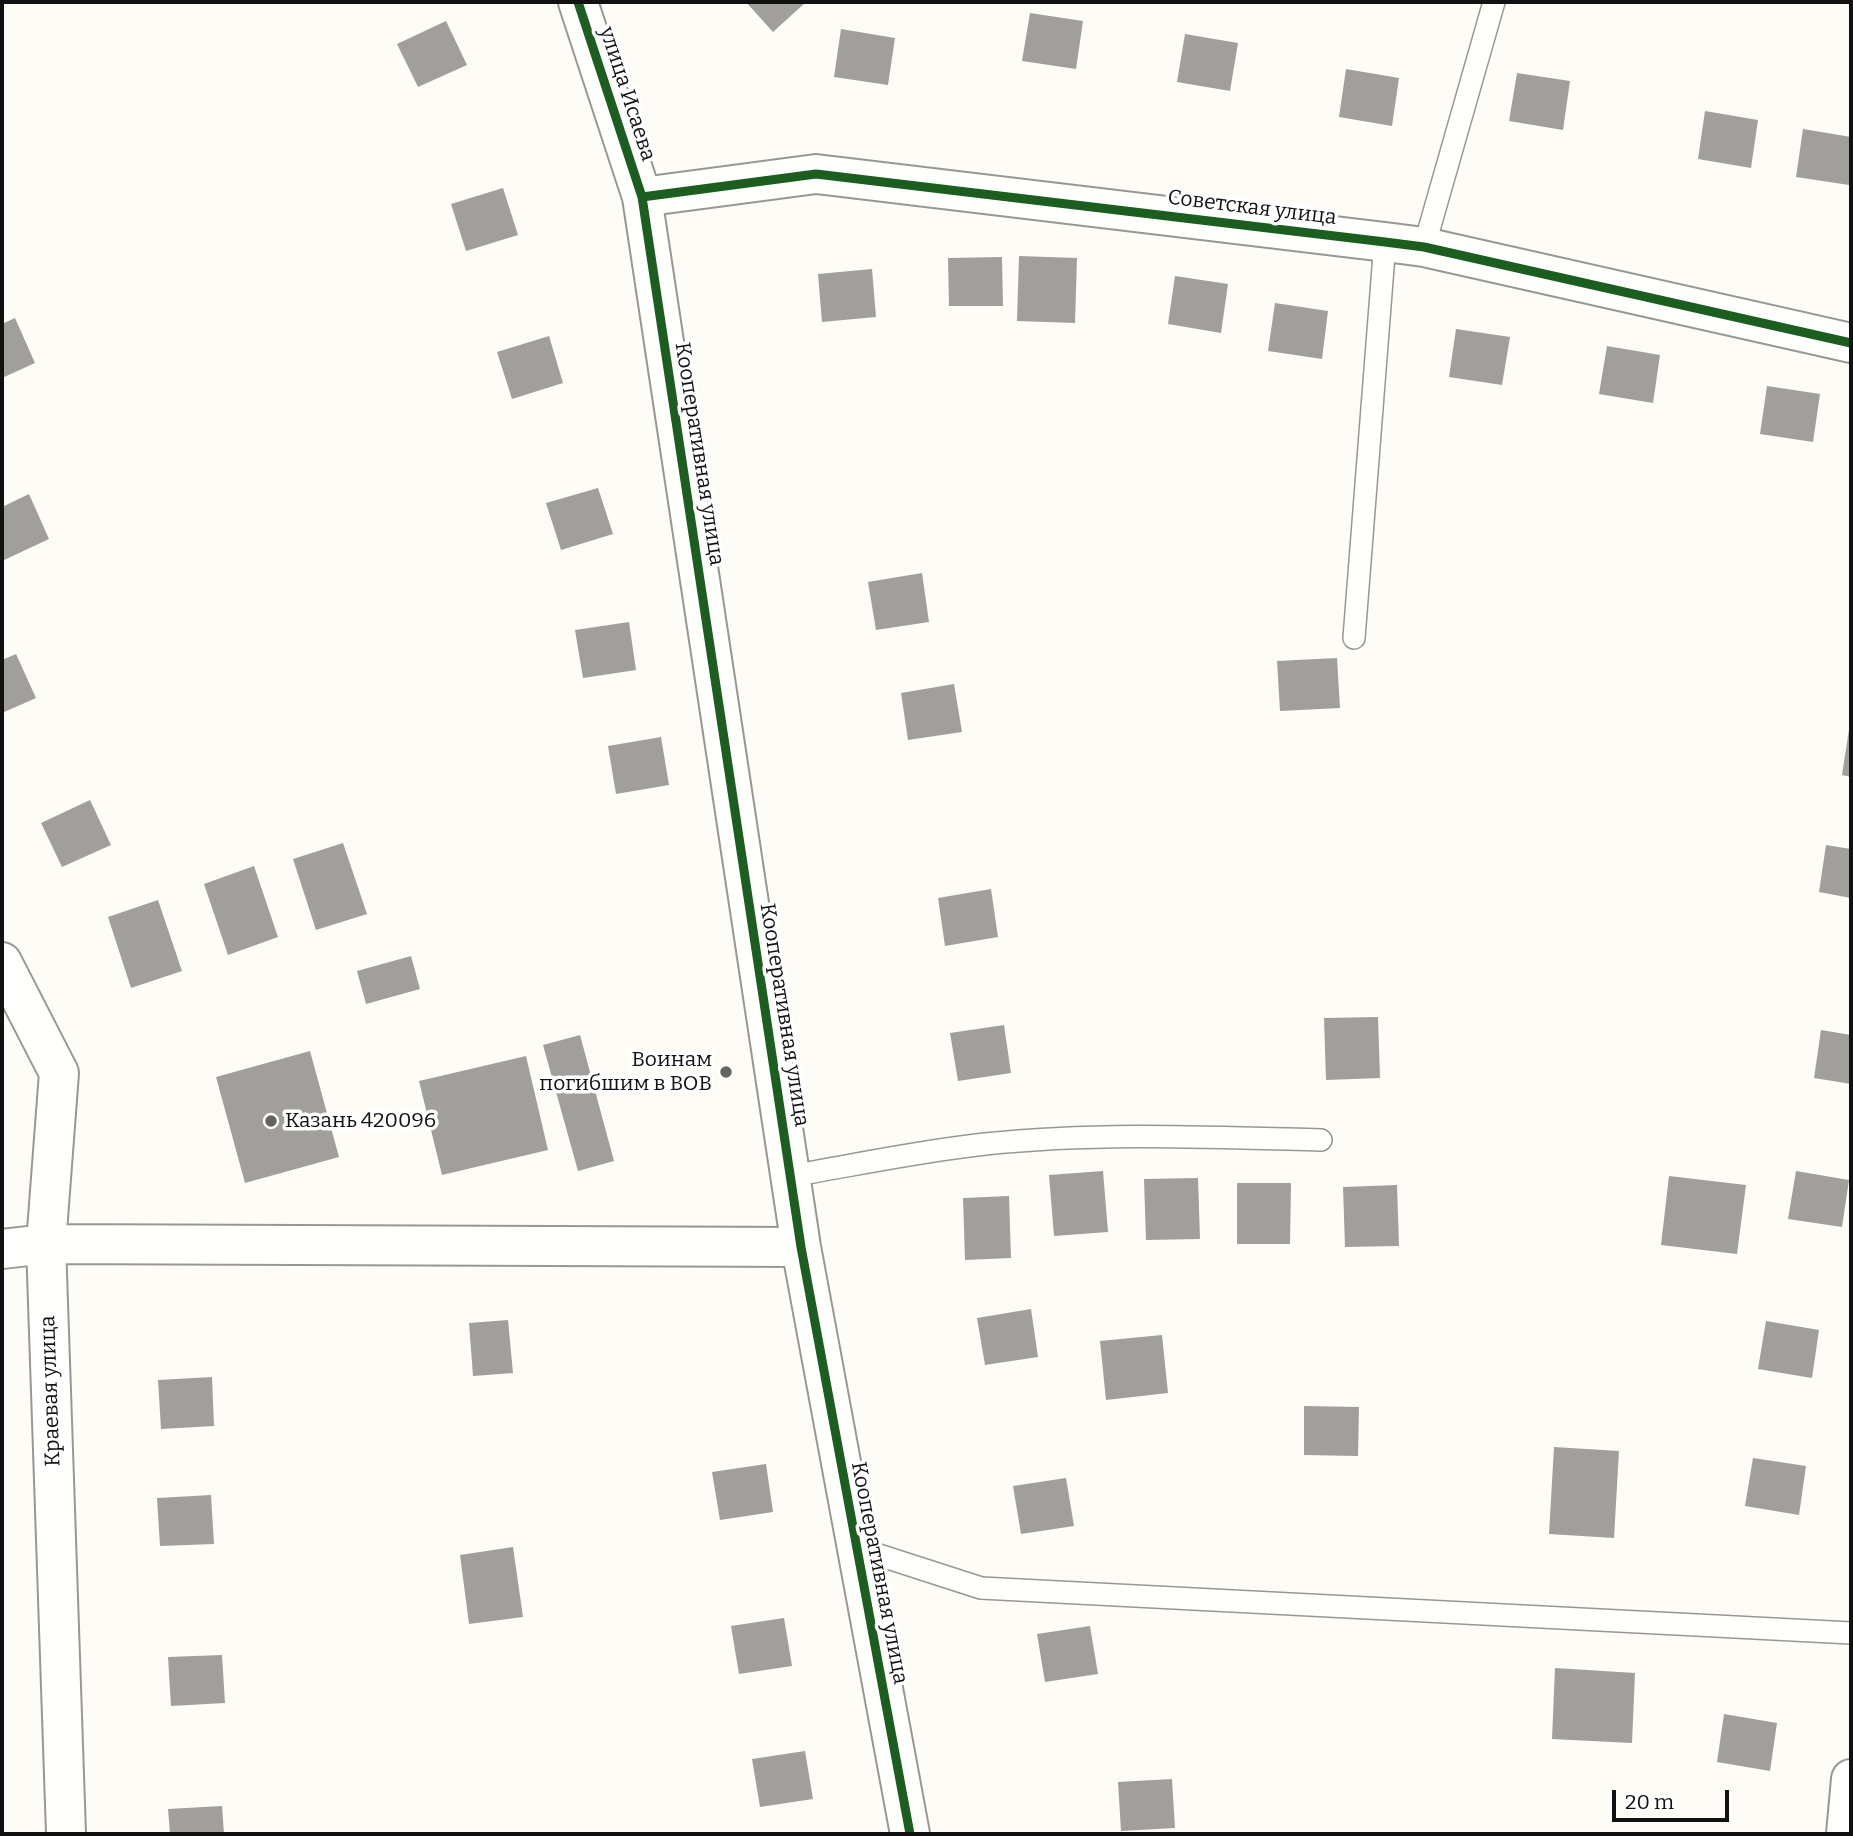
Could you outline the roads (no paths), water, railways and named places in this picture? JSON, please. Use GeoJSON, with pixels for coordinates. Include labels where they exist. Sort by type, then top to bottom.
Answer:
{"type":"FeatureCollection","features":[{"type":"Feature","properties":{"kind":"street","name":"улица Исаева"},"geometry":{"type":"LineString","coordinates":[[578,2],[642,197]]}},
{"type":"Feature","properties":{"kind":"street","name":"Советская улица"},"geometry":{"type":"LineString","coordinates":[[642,197],[816,174],[1385,242],[1424,247],[1851,343]]}},
{"type":"Feature","properties":{"kind":"street","name":"Кооперативная улица"},"geometry":{"type":"LineString","coordinates":[[642,197],[801,1247],[910,1834]]}},
{"type":"Feature","properties":{"kind":"street","name":"Краевая улица"},"geometry":{"type":"LineString","coordinates":[[2,962],[59,1073],[46,1244],[66,1834]]}},
{"type":"Feature","properties":{"kind":"street"},"geometry":{"type":"LineString","coordinates":[[2,1249],[46,1244],[801,1247]]}},
{"type":"Feature","properties":{"kind":"street"},"geometry":{"type":"LineString","coordinates":[[1846,1834],[1851,1779]]}},
{"type":"Feature","properties":{"kind":"lane"},"geometry":{"type":"LineString","coordinates":[[1424,247],[1494,2]]}},
{"type":"Feature","properties":{"kind":"lane"},"geometry":{"type":"LineString","coordinates":[[1354,638],[1385,242]]}},
{"type":"Feature","properties":{"kind":"lane"},"geometry":{"type":"LineString","coordinates":[[790,1177],[926,1152],[987,1144],[1167,1136],[1321,1140]]}},
{"type":"Feature","properties":{"kind":"lane"},"geometry":{"type":"LineString","coordinates":[[857,1548],[981,1588],[1851,1633]]}},
{"type":"Feature","properties":{"kind":"place","name":"Воинам погибшим в ВОВ"},"geometry":{"type":"Point","coordinates":[726,1072]}},
{"type":"Feature","properties":{"kind":"place","name":"Казань 420096"},"geometry":{"type":"Point","coordinates":[271,1121]}}]}
